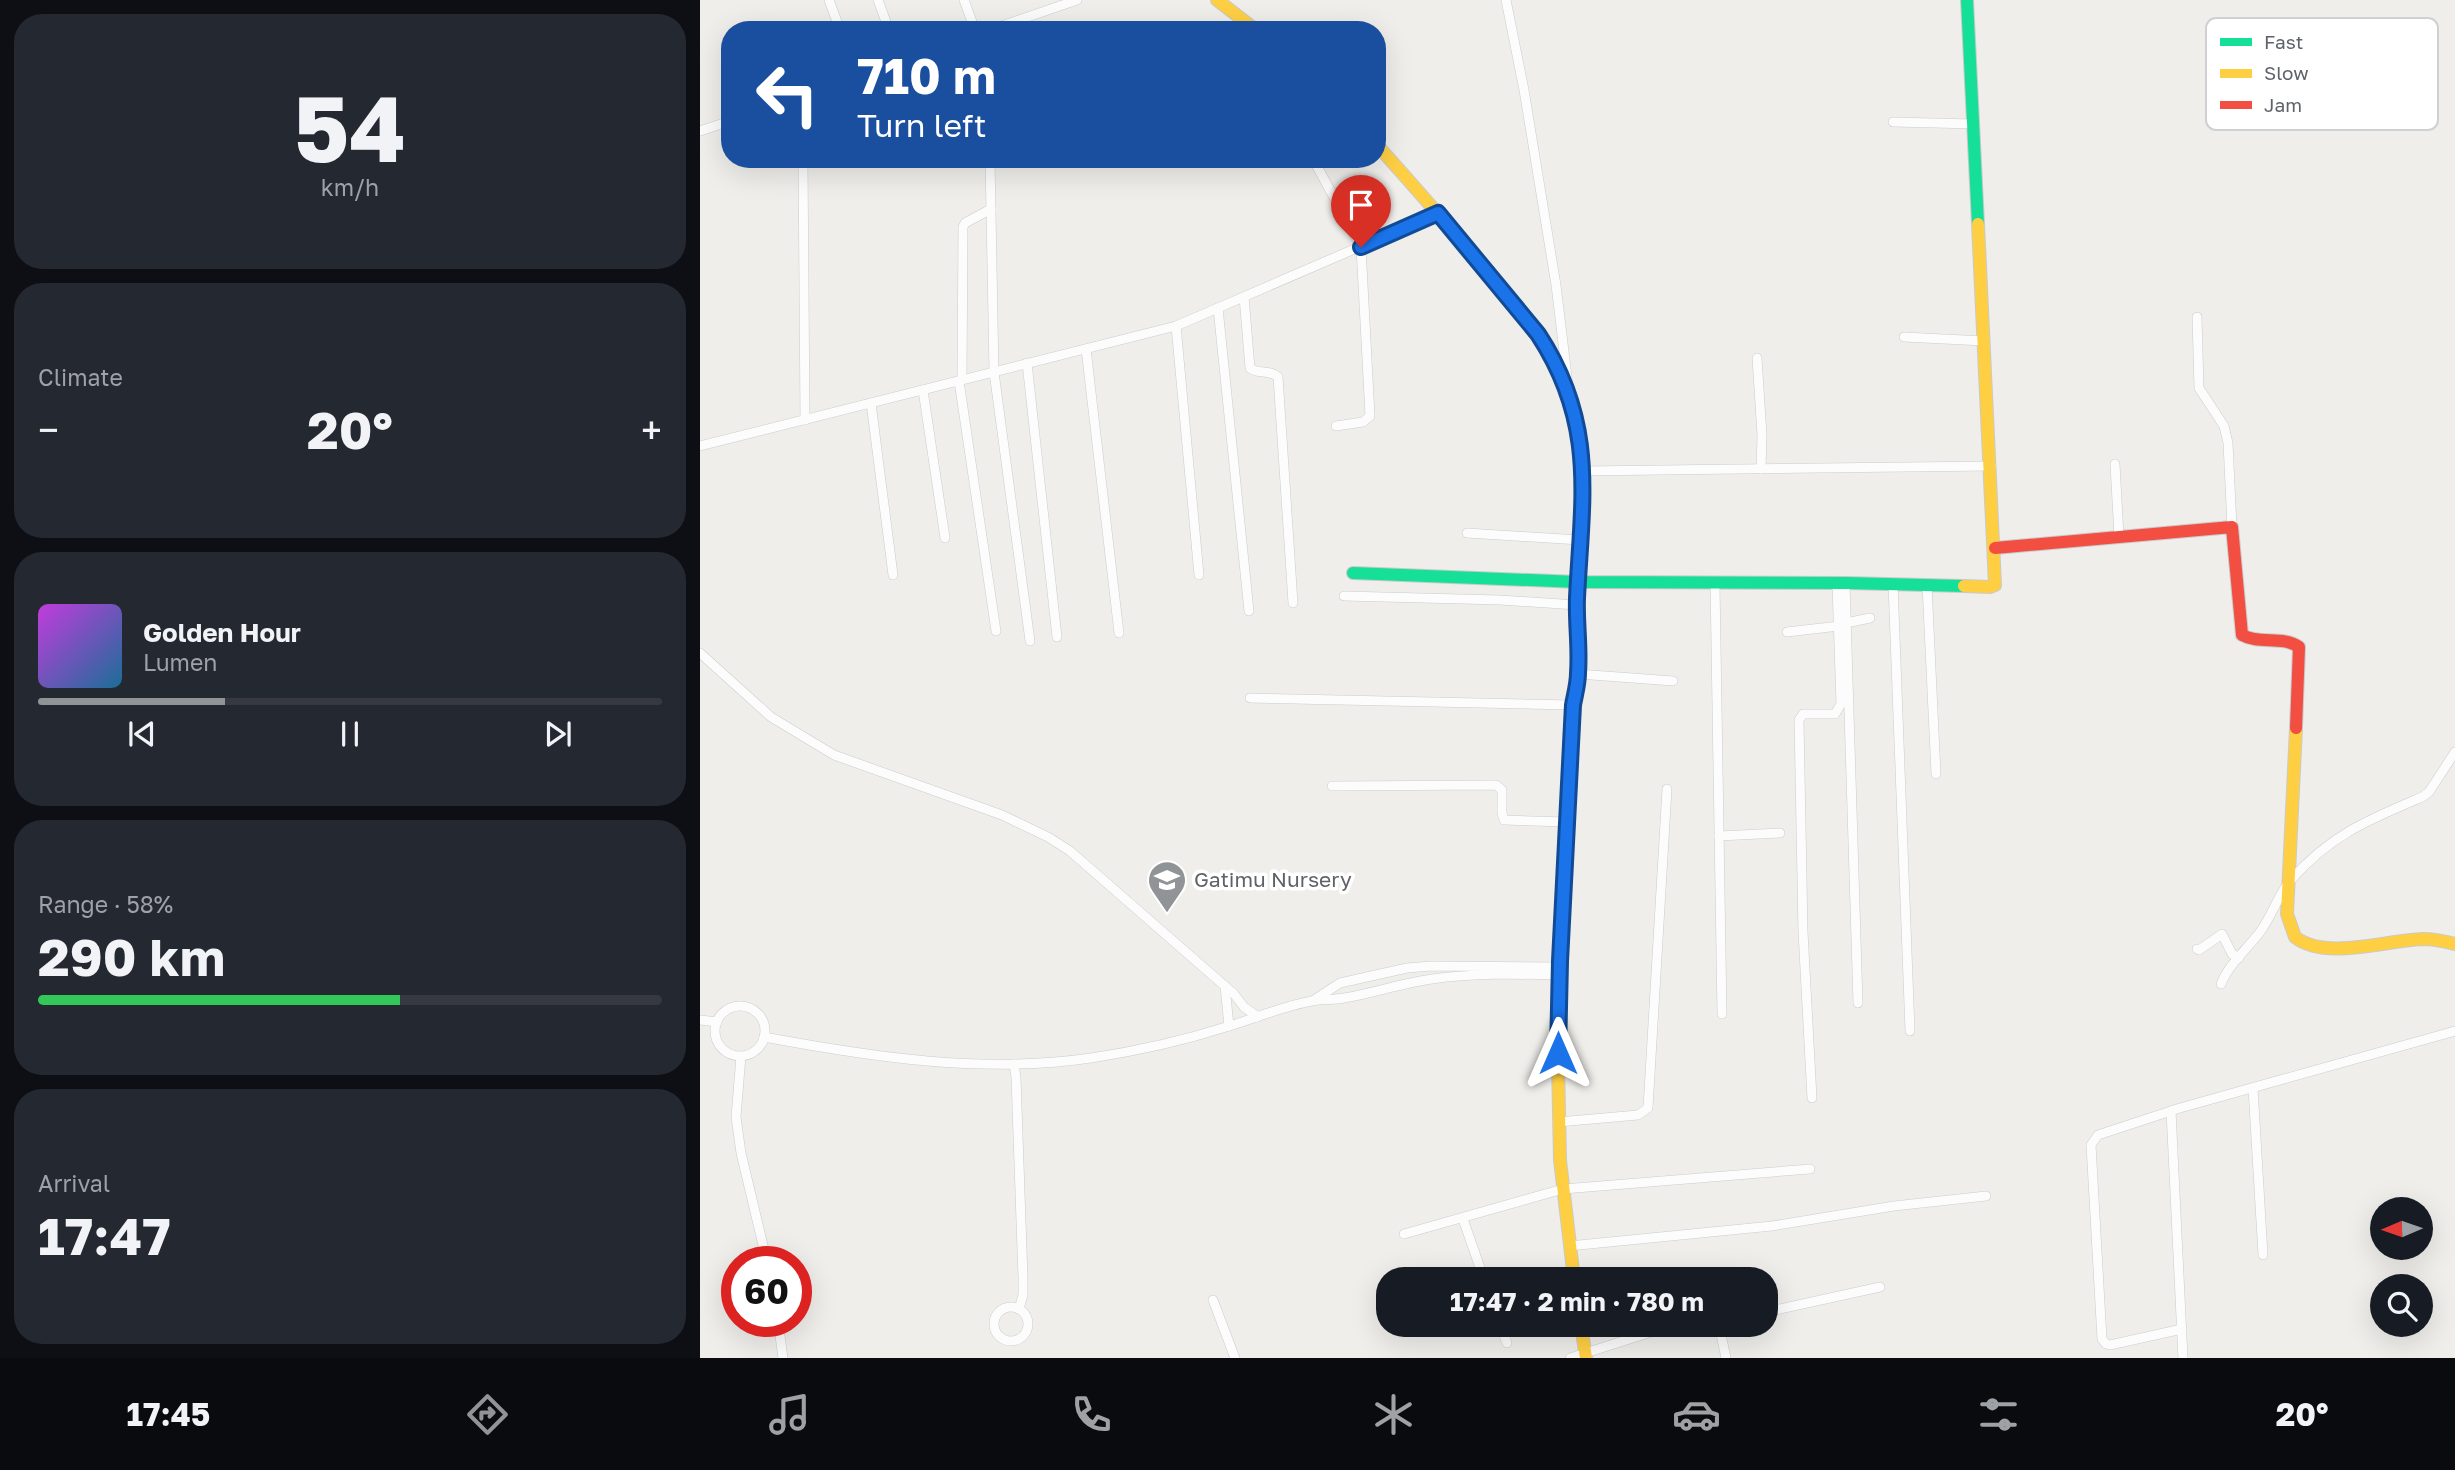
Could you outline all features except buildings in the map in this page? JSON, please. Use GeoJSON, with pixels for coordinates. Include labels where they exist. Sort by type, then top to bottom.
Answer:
{"type":"FeatureCollection","features":[{"type":"Feature","properties":{"kind":"street"},"geometry":{"type":"LineString","coordinates":[[829,0],[837,21]]}},
{"type":"Feature","properties":{"kind":"street"},"geometry":{"type":"LineString","coordinates":[[878,0],[886,21]]}},
{"type":"Feature","properties":{"kind":"street"},"geometry":{"type":"LineString","coordinates":[[964,0],[972,21]]}},
{"type":"Feature","properties":{"kind":"street"},"geometry":{"type":"LineString","coordinates":[[1013,21],[1063,2],[1077,0]]}},
{"type":"Feature","properties":{"kind":"street"},"geometry":{"type":"LineString","coordinates":[[1217,0],[1244,21]]}},
{"type":"Feature","properties":{"kind":"street"},"geometry":{"type":"LineString","coordinates":[[1506,0],[1524,90],[1556,285],[1569,394],[1580,436],[1583,471],[1577,605],[1578,674],[1573,705],[1560,971],[1558,1122],[1572,1267]]}},
{"type":"Feature","properties":{"kind":"street"},"geometry":{"type":"LineString","coordinates":[[1353,573],[1578,582],[1992,587],[1997,582],[1967,0]]}},
{"type":"Feature","properties":{"kind":"street"},"geometry":{"type":"LineString","coordinates":[[1893,122],[1973,124]]}},
{"type":"Feature","properties":{"kind":"street"},"geometry":{"type":"LineString","coordinates":[[700,131],[721,124]]}},
{"type":"Feature","properties":{"kind":"street"},"geometry":{"type":"LineString","coordinates":[[1386,155],[1438,213],[1538,334],[1551,354],[1569,394]]}},
{"type":"Feature","properties":{"kind":"street"},"geometry":{"type":"LineString","coordinates":[[803,168],[805,420]]}},
{"type":"Feature","properties":{"kind":"street"},"geometry":{"type":"LineString","coordinates":[[990,168],[994,372],[1030,641]]}},
{"type":"Feature","properties":{"kind":"street"},"geometry":{"type":"LineString","coordinates":[[1318,168],[1361,247],[1370,416],[1363,422],[1336,426]]}},
{"type":"Feature","properties":{"kind":"street"},"geometry":{"type":"LineString","coordinates":[[991,209],[965,223],[963,227],[960,380],[996,631]]}},
{"type":"Feature","properties":{"kind":"street"},"geometry":{"type":"LineString","coordinates":[[700,446],[1176,326],[1438,213]]}},
{"type":"Feature","properties":{"kind":"street"},"geometry":{"type":"LineString","coordinates":[[1244,297],[1250,368],[1256,372],[1272,372],[1278,377],[1293,603]]}},
{"type":"Feature","properties":{"kind":"street"},"geometry":{"type":"LineString","coordinates":[[1219,307],[1249,611]]}},
{"type":"Feature","properties":{"kind":"street"},"geometry":{"type":"LineString","coordinates":[[2197,317],[2199,388],[2224,426],[2228,443],[2232,527],[2242,635],[2250,639],[2293,641],[2299,646],[2287,914],[2291,931],[2304,943],[2324,948],[2424,939],[2455,944]]}},
{"type":"Feature","properties":{"kind":"street"},"geometry":{"type":"LineString","coordinates":[[1176,326],[1199,575]]}},
{"type":"Feature","properties":{"kind":"street"},"geometry":{"type":"LineString","coordinates":[[1904,337],[1984,341]]}},
{"type":"Feature","properties":{"kind":"street"},"geometry":{"type":"LineString","coordinates":[[1086,349],[1119,632]]}},
{"type":"Feature","properties":{"kind":"street"},"geometry":{"type":"LineString","coordinates":[[1757,358],[1762,435],[1761,469]]}},
{"type":"Feature","properties":{"kind":"street"},"geometry":{"type":"LineString","coordinates":[[1027,363],[1057,637]]}},
{"type":"Feature","properties":{"kind":"street"},"geometry":{"type":"LineString","coordinates":[[923,390],[945,538]]}},
{"type":"Feature","properties":{"kind":"street"},"geometry":{"type":"LineString","coordinates":[[871,403],[892,575]]}},
{"type":"Feature","properties":{"kind":"street"},"geometry":{"type":"LineString","coordinates":[[2115,464],[2119,537]]}},
{"type":"Feature","properties":{"kind":"street"},"geometry":{"type":"LineString","coordinates":[[1583,471],[1991,466]]}},
{"type":"Feature","properties":{"kind":"street"},"geometry":{"type":"LineString","coordinates":[[1995,548],[2232,527]]}},
{"type":"Feature","properties":{"kind":"street"},"geometry":{"type":"LineString","coordinates":[[1467,533],[1580,540]]}},
{"type":"Feature","properties":{"kind":"street"},"geometry":{"type":"LineString","coordinates":[[1715,583],[1722,1014]]}},
{"type":"Feature","properties":{"kind":"street"},"geometry":{"type":"LineString","coordinates":[[1841,584],[1858,1003]]}},
{"type":"Feature","properties":{"kind":"street"},"geometry":{"type":"LineString","coordinates":[[1893,584],[1910,1031]]}},
{"type":"Feature","properties":{"kind":"street"},"geometry":{"type":"LineString","coordinates":[[1927,585],[1936,774]]}},
{"type":"Feature","properties":{"kind":"street"},"geometry":{"type":"LineString","coordinates":[[1344,596],[1577,605]]}},
{"type":"Feature","properties":{"kind":"street"},"geometry":{"type":"LineString","coordinates":[[1787,632],[1870,618]]}},
{"type":"Feature","properties":{"kind":"street"},"geometry":{"type":"LineString","coordinates":[[1812,1098],[1803,933],[1799,720],[1803,714],[1835,714],[1838,711],[1843,624]]}},
{"type":"Feature","properties":{"kind":"street"},"geometry":{"type":"LineString","coordinates":[[700,653],[771,718],[834,755],[1002,815],[1048,837],[1090,868],[1258,1017]]}},
{"type":"Feature","properties":{"kind":"street"},"geometry":{"type":"LineString","coordinates":[[1578,674],[1673,681]]}},
{"type":"Feature","properties":{"kind":"street"},"geometry":{"type":"LineString","coordinates":[[1250,698],[1573,705]]}},
{"type":"Feature","properties":{"kind":"street"},"geometry":{"type":"LineString","coordinates":[[2221,984],[2274,911],[2288,883],[2339,836],[2429,792],[2455,752]]}},
{"type":"Feature","properties":{"kind":"street"},"geometry":{"type":"LineString","coordinates":[[1332,786],[1496,785],[1502,790],[1504,820],[1567,822]]}},
{"type":"Feature","properties":{"kind":"street"},"geometry":{"type":"LineString","coordinates":[[1558,1122],[1638,1115],[1648,1108],[1667,789]]}},
{"type":"Feature","properties":{"kind":"street"},"geometry":{"type":"LineString","coordinates":[[1719,836],[1780,833]]}},
{"type":"Feature","properties":{"kind":"street"},"geometry":{"type":"LineString","coordinates":[[2197,949],[2204,948],[2222,934],[2232,954],[2239,958]]}},
{"type":"Feature","properties":{"kind":"street"},"geometry":{"type":"LineString","coordinates":[[764,1037],[860,1054],[925,1061],[1014,1064],[1068,1061],[1144,1049],[1229,1026],[1312,1000],[1340,983],[1406,968],[1431,965],[1560,971]]}},
{"type":"Feature","properties":{"kind":"street"},"geometry":{"type":"LineString","coordinates":[[1312,1000],[1343,999],[1434,979],[1560,971]]}},
{"type":"Feature","properties":{"kind":"street"},"geometry":{"type":"LineString","coordinates":[[1225,986],[1229,1026]]}},
{"type":"Feature","properties":{"kind":"street"},"geometry":{"type":"LineString","coordinates":[[744,1006],[763,1021],[764,1037],[756,1050],[741,1056],[720,1046],[717,1022],[728,1010],[744,1006]]}},
{"type":"Feature","properties":{"kind":"street"},"geometry":{"type":"LineString","coordinates":[[700,1020],[717,1022]]}},
{"type":"Feature","properties":{"kind":"street"},"geometry":{"type":"LineString","coordinates":[[2182,1329],[2110,1345],[2102,1339],[2091,1145],[2098,1135],[2171,1111],[2455,1031]]}},
{"type":"Feature","properties":{"kind":"street"},"geometry":{"type":"LineString","coordinates":[[741,1056],[736,1117],[741,1153],[763,1246]]}},
{"type":"Feature","properties":{"kind":"street"},"geometry":{"type":"LineString","coordinates":[[1014,1064],[1023,1278],[1023,1295],[1019,1309]]}},
{"type":"Feature","properties":{"kind":"street"},"geometry":{"type":"LineString","coordinates":[[2253,1088],[2263,1255]]}},
{"type":"Feature","properties":{"kind":"street"},"geometry":{"type":"LineString","coordinates":[[2171,1111],[2183,1358]]}},
{"type":"Feature","properties":{"kind":"street"},"geometry":{"type":"LineString","coordinates":[[1404,1234],[1563,1189],[1810,1169]]}},
{"type":"Feature","properties":{"kind":"street"},"geometry":{"type":"LineString","coordinates":[[1569,1246],[1772,1226],[1894,1206],[1986,1196]]}},
{"type":"Feature","properties":{"kind":"street"},"geometry":{"type":"LineString","coordinates":[[1463,1219],[1480,1267]]}},
{"type":"Feature","properties":{"kind":"street"},"geometry":{"type":"LineString","coordinates":[[1778,1309],[1880,1287]]}},
{"type":"Feature","properties":{"kind":"street"},"geometry":{"type":"LineString","coordinates":[[1213,1300],[1235,1358]]}},
{"type":"Feature","properties":{"kind":"street"},"geometry":{"type":"LineString","coordinates":[[780,1337],[783,1358]]}},
{"type":"Feature","properties":{"kind":"street"},"geometry":{"type":"LineString","coordinates":[[1505,1337],[1507,1343]]}},
{"type":"Feature","properties":{"kind":"street"},"geometry":{"type":"LineString","coordinates":[[1583,1337],[1586,1355]]}},
{"type":"Feature","properties":{"kind":"street"},"geometry":{"type":"LineString","coordinates":[[1570,1358],[1637,1337]]}},
{"type":"Feature","properties":{"kind":"street"},"geometry":{"type":"LineString","coordinates":[[1722,1337],[1726,1358]]}},
{"type":"Feature","properties":{"kind":"traffic: fast"},"geometry":{"type":"LineString","coordinates":[[1967,0],[1978,224]]}},
{"type":"Feature","properties":{"kind":"traffic: fast"},"geometry":{"type":"LineString","coordinates":[[1353,573],[1578,582],[1964,586]]}},
{"type":"Feature","properties":{"kind":"traffic: fast"},"geometry":{"type":"LineString","coordinates":[[1558,1064],[1562,912],[1573,705],[1578,677],[1578,632]]}},
{"type":"Feature","properties":{"kind":"traffic: slow"},"geometry":{"type":"LineString","coordinates":[[1217,0],[1244,21]]}},
{"type":"Feature","properties":{"kind":"traffic: slow"},"geometry":{"type":"LineString","coordinates":[[1386,155],[1519,312],[1535,333],[1561,378],[1577,430],[1581,461],[1578,632]]}},
{"type":"Feature","properties":{"kind":"traffic: slow"},"geometry":{"type":"LineString","coordinates":[[1964,586],[1995,585],[1978,224]]}},
{"type":"Feature","properties":{"kind":"traffic: slow"},"geometry":{"type":"LineString","coordinates":[[2296,728],[2287,914],[2295,937],[2323,948],[2423,939],[2455,944]]}},
{"type":"Feature","properties":{"kind":"traffic: slow"},"geometry":{"type":"LineString","coordinates":[[1558,1064],[1560,1160],[1573,1267]]}},
{"type":"Feature","properties":{"kind":"traffic: slow"},"geometry":{"type":"LineString","coordinates":[[1583,1337],[1586,1358]]}},
{"type":"Feature","properties":{"kind":"traffic: jam"},"geometry":{"type":"LineString","coordinates":[[1995,548],[2232,527],[2242,635],[2285,641],[2299,647],[2296,728]]}},
{"type":"Feature","properties":{"kind":"place","name":"Gatimu Nursery"},"geometry":{"type":"Point","coordinates":[1167,914]}},
{"type":"Feature","properties":{"kind":"route"},"geometry":{"type":"LineString","coordinates":[[1361,247],[1438,213],[1538,334],[1551,354],[1569,394],[1576,418],[1583,454],[1577,605],[1578,674],[1573,705],[1558,1053]]}}]}
